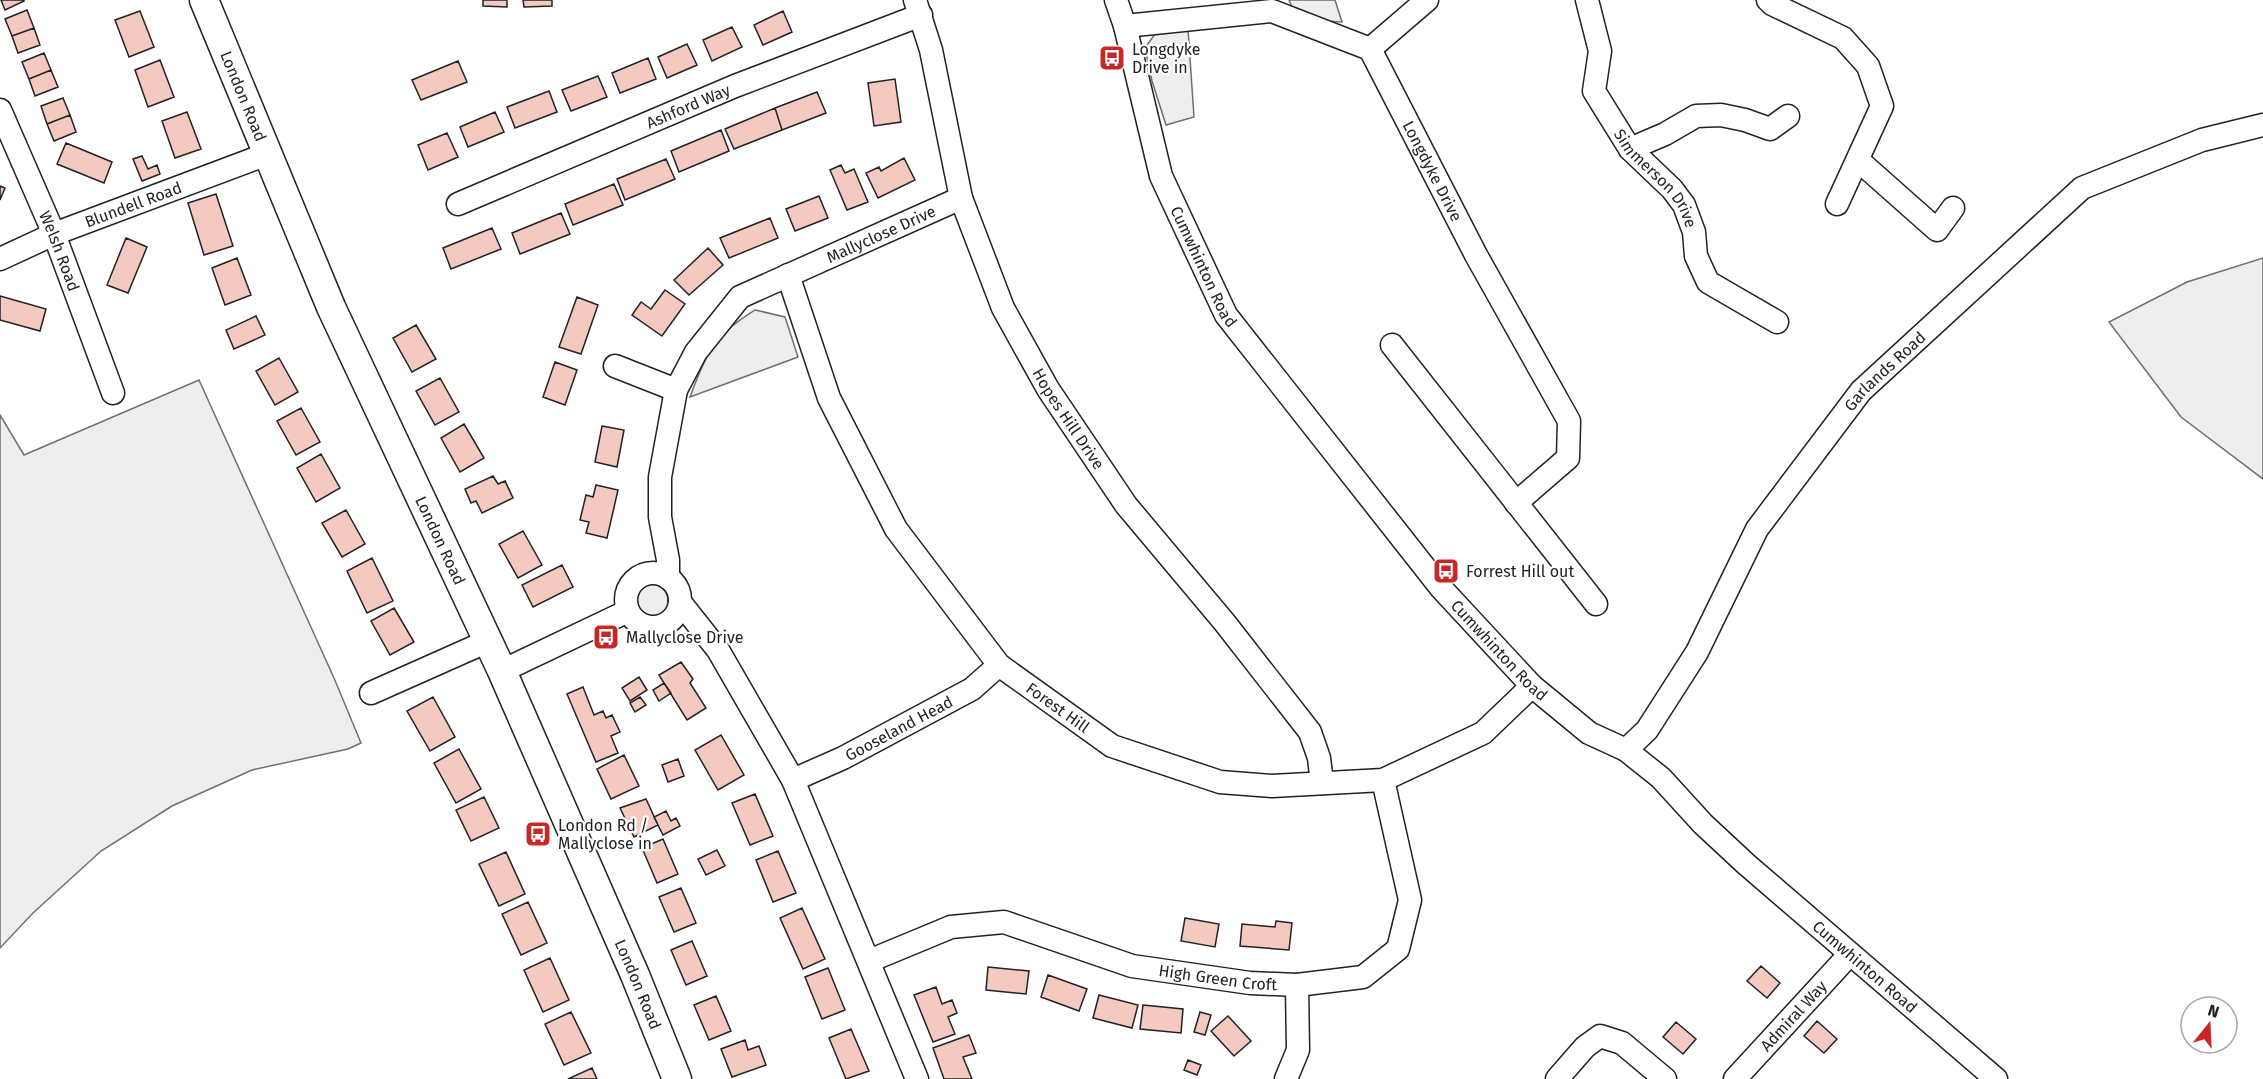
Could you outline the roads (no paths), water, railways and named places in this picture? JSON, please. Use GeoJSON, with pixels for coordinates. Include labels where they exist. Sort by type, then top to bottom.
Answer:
{"type":"FeatureCollection","features":[{"type":"Feature","properties":{"kind":"main road","name":"London Road"},"geometry":{"type":"LineString","coordinates":[[204,0],[331,307],[502,671],[635,975],[677,1079]]}},
{"type":"Feature","properties":{"kind":"street","name":"Cumwhinton Road"},"geometry":{"type":"LineString","coordinates":[[1116,0],[1125,26],[1161,176],[1226,315],[1441,588],[1532,686],[1588,733],[1626,750],[1661,778],[1703,824],[1746,864],[1996,1079]]}},
{"type":"Feature","properties":{"kind":"street"},"geometry":{"type":"LineString","coordinates":[[1125,26],[1273,5],[1370,49],[1427,0]]}},
{"type":"Feature","properties":{"kind":"street","name":"Simmerson Drive"},"geometry":{"type":"LineString","coordinates":[[1587,0],[1600,51],[1594,91],[1630,149],[1672,189],[1684,205],[1694,232],[1696,256],[1707,282],[1777,322]]}},
{"type":"Feature","properties":{"kind":"street"},"geometry":{"type":"LineString","coordinates":[[1768,0],[1843,38],[1868,66],[1882,106],[1837,204]]}},
{"type":"Feature","properties":{"kind":"street","name":"Hopes Hill Drive"},"geometry":{"type":"LineString","coordinates":[[918,7],[931,50],[961,198],[1003,308],[1048,389],[1126,505],[1225,623],[1310,732],[1318,758],[1322,783]]}},
{"type":"Feature","properties":{"kind":"street","name":"Ashford Way"},"geometry":{"type":"LineString","coordinates":[[459,204],[918,7]]}},
{"type":"Feature","properties":{"kind":"street","name":"Longdyke Drive"},"geometry":{"type":"LineString","coordinates":[[1370,49],[1476,255],[1569,420],[1568,458],[1516,503]]}},
{"type":"Feature","properties":{"kind":"street","name":"Welsh Road"},"geometry":{"type":"LineString","coordinates":[[0,110],[54,234],[113,393]]}},
{"type":"Feature","properties":{"kind":"street"},"geometry":{"type":"LineString","coordinates":[[1630,149],[1665,135],[1696,116],[1721,115],[1770,129],[1788,116]]}},
{"type":"Feature","properties":{"kind":"street","name":"Garlands Road"},"geometry":{"type":"LineString","coordinates":[[1626,750],[1647,730],[1697,652],[1757,529],[1861,391],[2082,188],[2202,140],[2263,125]]}},
{"type":"Feature","properties":{"kind":"street","name":"Blundell Road"},"geometry":{"type":"LineString","coordinates":[[0,259],[54,234],[267,154]]}},
{"type":"Feature","properties":{"kind":"street"},"geometry":{"type":"LineString","coordinates":[[1858,160],[1937,230],[1953,208]]}},
{"type":"Feature","properties":{"kind":"street","name":"Mallyclose Drive"},"geometry":{"type":"LineString","coordinates":[[917,1079],[793,780],[718,650],[680,602],[675,584],[668,578],[668,560],[660,518],[660,477],[676,390],[696,352],[740,297],[961,198]]}},
{"type":"Feature","properties":{"kind":"street","name":"Forest Hill"},"geometry":{"type":"LineString","coordinates":[[788,275],[829,398],[896,529],[999,665],[1112,746],[1220,782],[1272,786],[1383,780],[1483,733],[1532,686]]}},
{"type":"Feature","properties":{"kind":"street"},"geometry":{"type":"LineString","coordinates":[[1392,345],[1596,604]]}},
{"type":"Feature","properties":{"kind":"street"},"geometry":{"type":"LineString","coordinates":[[615,366],[676,390]]}},
{"type":"Feature","properties":{"kind":"street"},"geometry":{"type":"LineString","coordinates":[[668,578],[654,573],[638,577],[628,589],[626,596],[628,611],[639,624],[654,627],[669,622],[680,602]]}},
{"type":"Feature","properties":{"kind":"street"},"geometry":{"type":"LineString","coordinates":[[502,671],[628,611]]}},
{"type":"Feature","properties":{"kind":"street"},"geometry":{"type":"LineString","coordinates":[[371,693],[488,640]]}},
{"type":"Feature","properties":{"kind":"street","name":"Gooseland Head"},"geometry":{"type":"LineString","coordinates":[[793,780],[843,758],[972,689],[999,665]]}},
{"type":"Feature","properties":{"kind":"street","name":"High Green Croft"},"geometry":{"type":"LineString","coordinates":[[869,961],[951,927],[1004,922],[1132,966],[1250,983],[1297,985],[1363,977],[1398,949],[1410,900],[1383,780]]}},
{"type":"Feature","properties":{"kind":"street","name":"Admiral Way"},"geometry":{"type":"LineString","coordinates":[[1735,1079],[1850,954]]}},
{"type":"Feature","properties":{"kind":"street"},"geometry":{"type":"LineString","coordinates":[[1286,1079],[1298,1050],[1297,985]]}},
{"type":"Feature","properties":{"kind":"street"},"geometry":{"type":"LineString","coordinates":[[1557,1079],[1585,1047],[1600,1036],[1622,1043],[1665,1079]]}},
{"type":"Feature","properties":{"kind":"place","name":"Longdyke Drive in"},"geometry":{"type":"Point","coordinates":[1112,58]}},
{"type":"Feature","properties":{"kind":"place","name":"Forrest Hill out"},"geometry":{"type":"Point","coordinates":[1446,571]}},
{"type":"Feature","properties":{"kind":"place","name":"Mallyclose Drive"},"geometry":{"type":"Point","coordinates":[606,637]}},
{"type":"Feature","properties":{"kind":"place","name":"London Rd / Mallyclose in"},"geometry":{"type":"Point","coordinates":[538,834]}}]}
